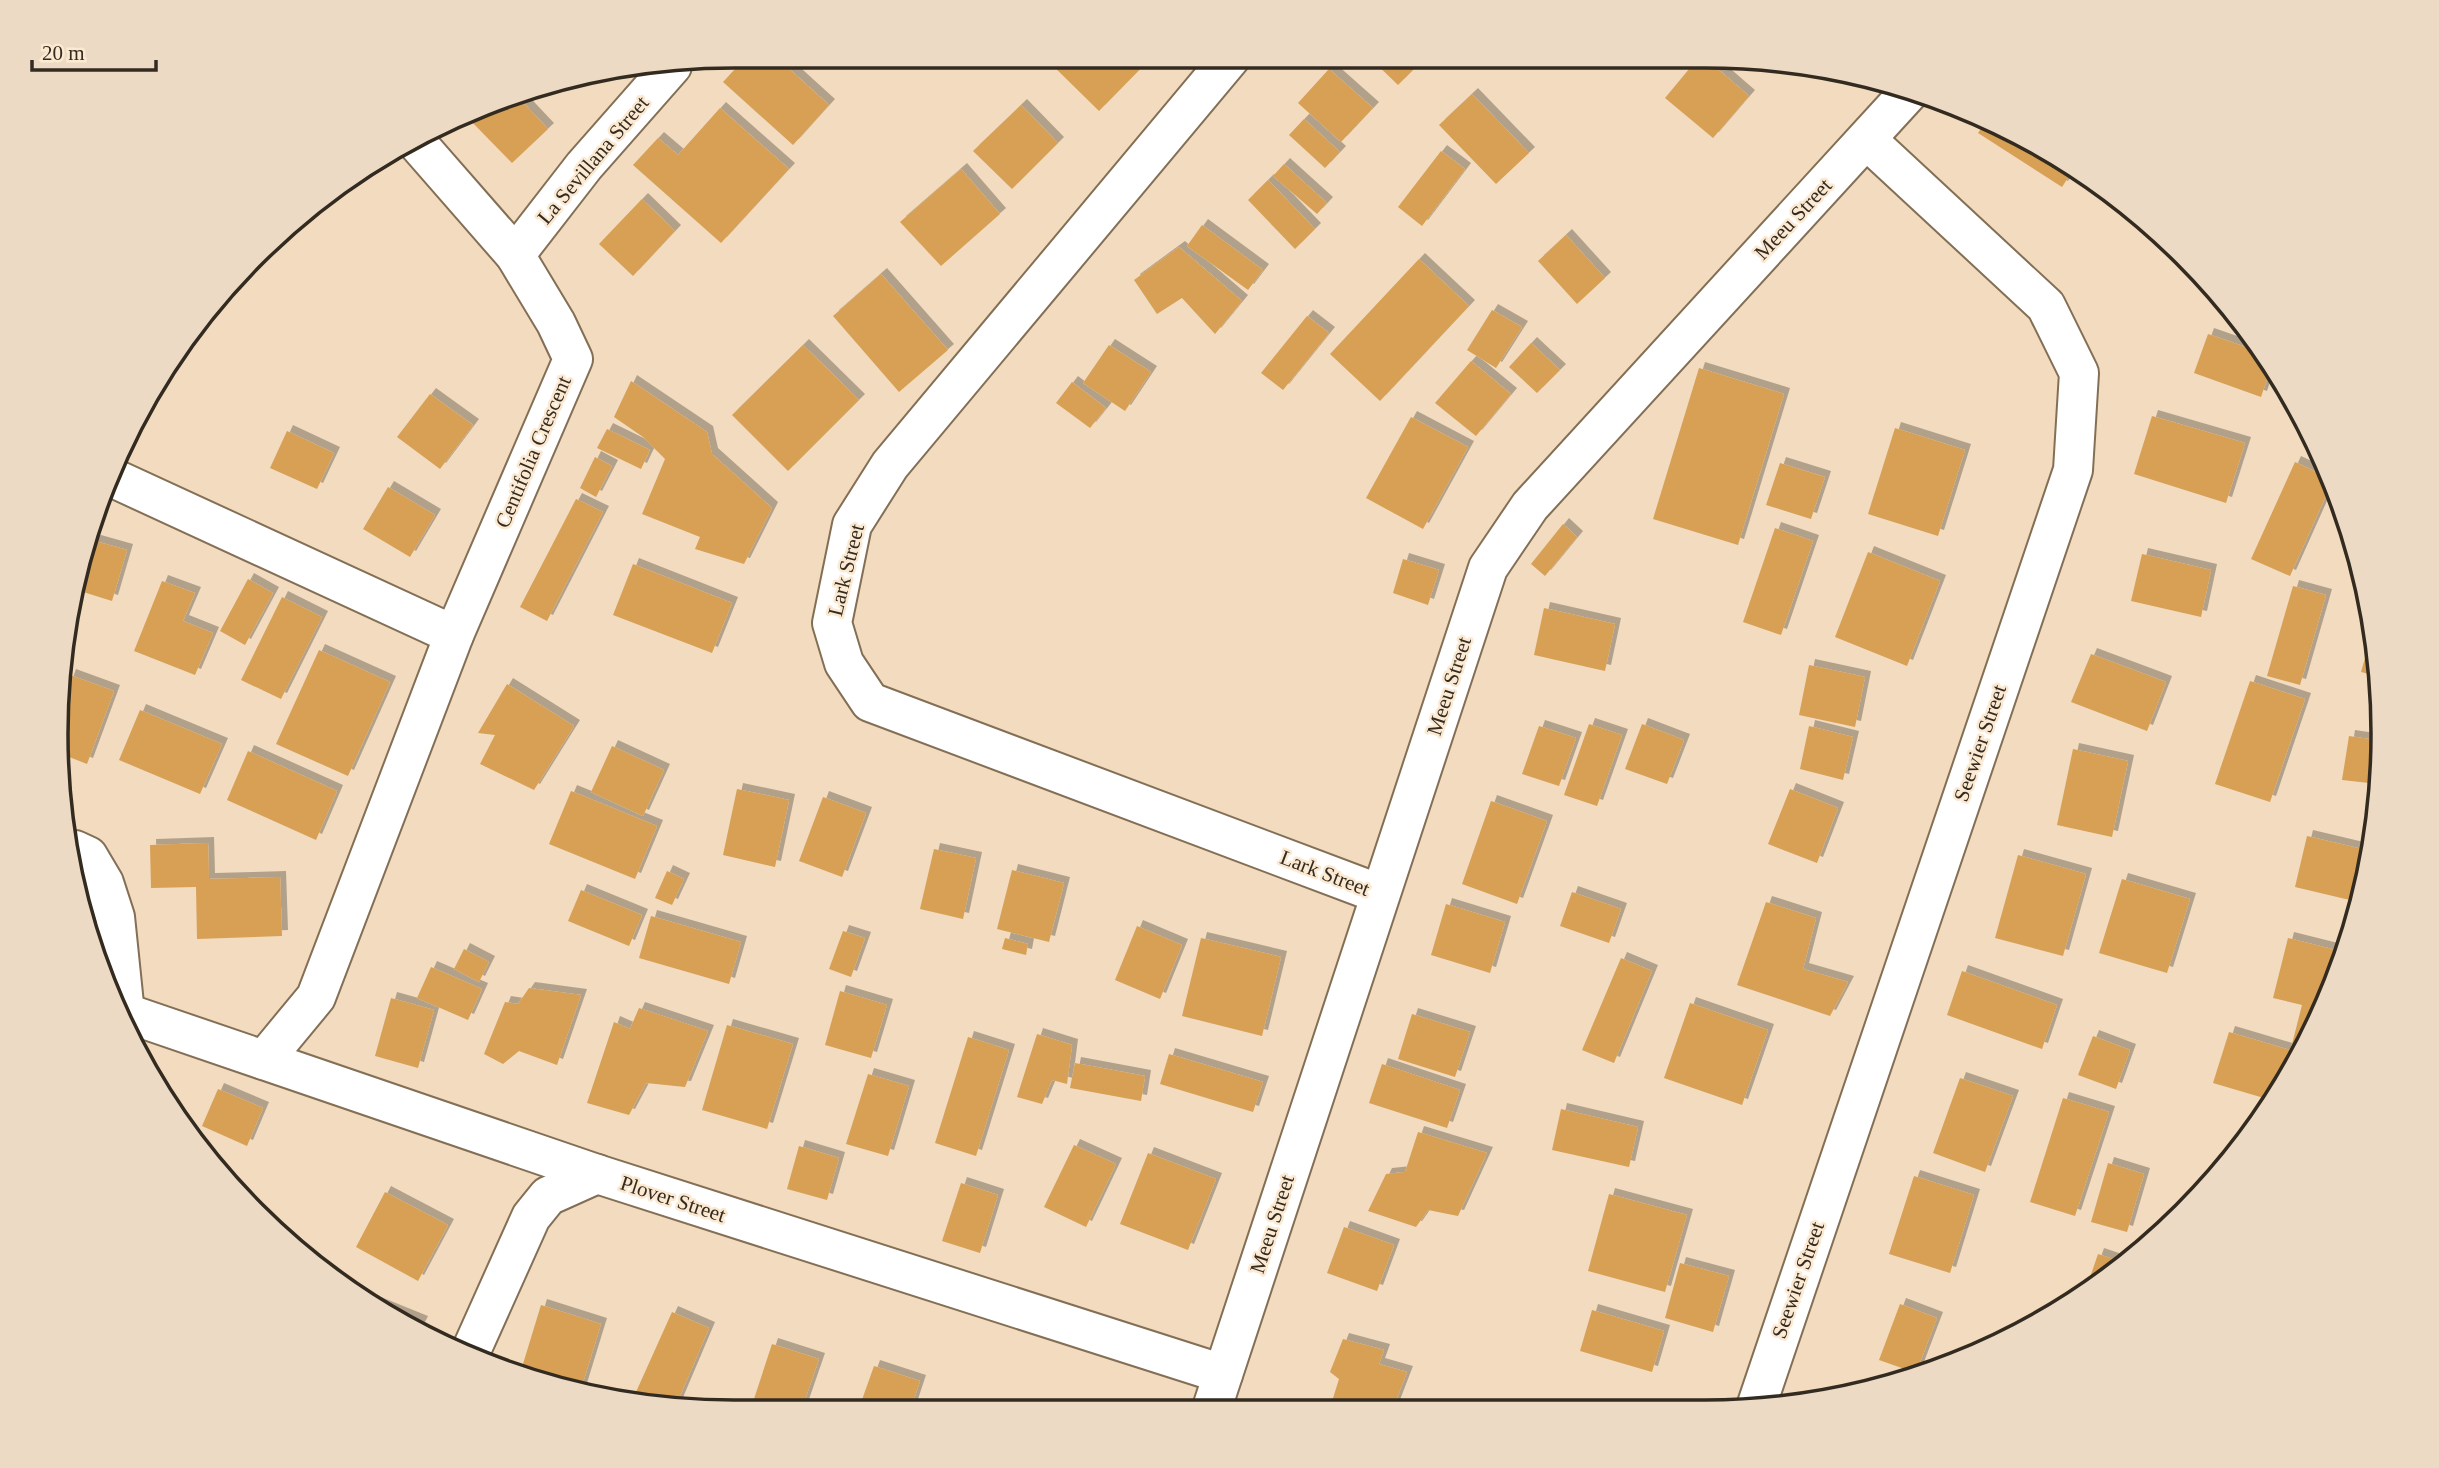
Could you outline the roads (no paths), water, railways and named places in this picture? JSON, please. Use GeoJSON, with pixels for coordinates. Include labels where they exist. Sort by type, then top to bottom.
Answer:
{"type":"FeatureCollection","features":[{"type":"Feature","properties":{"kind":"street","name":"Lark Street"},"geometry":{"type":"LineString","coordinates":[[1222,68],[890,465],[852,525],[832,623],[844,663],[870,702],[1380,894]]}},
{"type":"Feature","properties":{"kind":"street","name":"La Sevillana Street"},"geometry":{"type":"LineString","coordinates":[[515,255],[584,166],[667,72]]}},
{"type":"Feature","properties":{"kind":"street","name":"Meeu Street"},"geometry":{"type":"LineString","coordinates":[[1214,1400],[1489,568],[1530,506],[1903,99]]}},
{"type":"Feature","properties":{"kind":"street","name":"Seewier Street"},"geometry":{"type":"LineString","coordinates":[[1759,1397],[2073,470],[2079,373],[2046,306],[1867,140]]}},
{"type":"Feature","properties":{"kind":"street","name":"Centifolia Crescent"},"geometry":{"type":"LineString","coordinates":[[264,1060],[316,997],[454,635],[573,359],[556,323],[515,255],[421,147]]}},
{"type":"Feature","properties":{"kind":"street"},"geometry":{"type":"LineString","coordinates":[[118,480],[454,635]]}},
{"type":"Feature","properties":{"kind":"street"},"geometry":{"type":"LineString","coordinates":[[79,852],[88,856],[104,883],[116,917],[124,999]]}},
{"type":"Feature","properties":{"kind":"street","name":"Plover Street"},"geometry":{"type":"LineString","coordinates":[[132,1016],[597,1174],[1223,1374]]}},
{"type":"Feature","properties":{"kind":"street"},"geometry":{"type":"LineString","coordinates":[[473,1346],[531,1217],[548,1196],[597,1174]]}}]}
